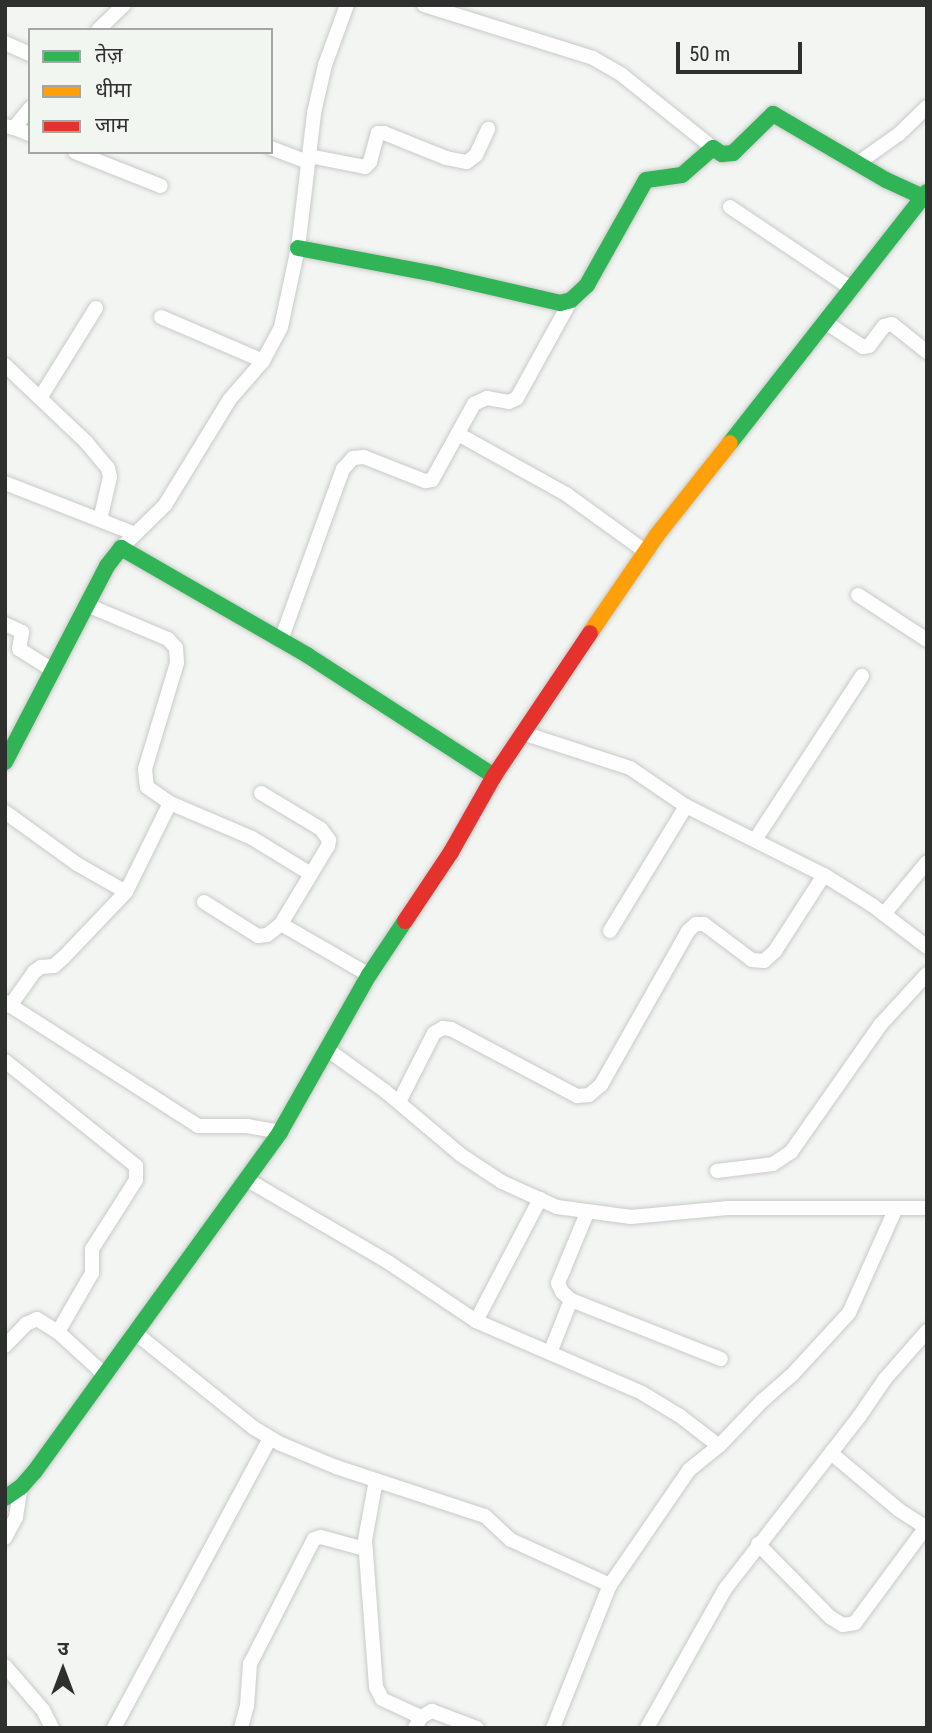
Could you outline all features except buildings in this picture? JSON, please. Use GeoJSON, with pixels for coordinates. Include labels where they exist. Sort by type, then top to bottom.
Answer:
{"type":"FeatureCollection","features":[{"type":"Feature","properties":{"kind":"street"},"geometry":{"type":"LineString","coordinates":[[101,28],[124,5]]}},
{"type":"Feature","properties":{"kind":"street"},"geometry":{"type":"LineString","coordinates":[[5,762],[11,738],[53,670],[121,548],[164,505],[230,399],[263,361],[282,327],[298,248],[314,113],[325,65],[347,5]]}},
{"type":"Feature","properties":{"kind":"street"},"geometry":{"type":"LineString","coordinates":[[5,1498],[21,1487],[280,1132],[369,975],[451,852],[494,776],[646,552],[925,195],[858,163],[773,114],[733,153],[722,154],[622,75],[593,58],[424,5]]}},
{"type":"Feature","properties":{"kind":"street"},"geometry":{"type":"LineString","coordinates":[[5,43],[28,53]]}},
{"type":"Feature","properties":{"kind":"street"},"geometry":{"type":"LineString","coordinates":[[858,163],[899,134],[927,107]]}},
{"type":"Feature","properties":{"kind":"street"},"geometry":{"type":"LineString","coordinates":[[28,110],[9,127],[28,133]]}},
{"type":"Feature","properties":{"kind":"street"},"geometry":{"type":"LineString","coordinates":[[273,149],[308,159],[365,167],[370,162],[378,133],[384,133],[446,158],[467,162],[477,155],[488,129]]}},
{"type":"Feature","properties":{"kind":"street"},"geometry":{"type":"LineString","coordinates":[[281,639],[343,469],[353,458],[364,457],[425,481],[432,480],[480,399],[509,402],[517,398],[571,299],[587,285],[646,180],[682,175],[713,148]]}},
{"type":"Feature","properties":{"kind":"street"},"geometry":{"type":"LineString","coordinates":[[80,154],[161,186]]}},
{"type":"Feature","properties":{"kind":"street"},"geometry":{"type":"LineString","coordinates":[[730,207],[852,289]]}},
{"type":"Feature","properties":{"kind":"street"},"geometry":{"type":"LineString","coordinates":[[298,248],[439,275],[560,303],[571,299]]}},
{"type":"Feature","properties":{"kind":"street"},"geometry":{"type":"LineString","coordinates":[[40,398],[96,308]]}},
{"type":"Feature","properties":{"kind":"street"},"geometry":{"type":"LineString","coordinates":[[161,317],[263,361]]}},
{"type":"Feature","properties":{"kind":"street"},"geometry":{"type":"LineString","coordinates":[[825,322],[863,347],[869,346],[884,326],[892,324],[927,352]]}},
{"type":"Feature","properties":{"kind":"street"},"geometry":{"type":"LineString","coordinates":[[5,365],[108,468],[110,477],[100,520]]}},
{"type":"Feature","properties":{"kind":"street"},"geometry":{"type":"LineString","coordinates":[[458,434],[566,494],[646,552]]}},
{"type":"Feature","properties":{"kind":"street"},"geometry":{"type":"LineString","coordinates":[[5,483],[135,534]]}},
{"type":"Feature","properties":{"kind":"street"},"geometry":{"type":"LineString","coordinates":[[121,548],[281,639],[494,776]]}},
{"type":"Feature","properties":{"kind":"street"},"geometry":{"type":"LineString","coordinates":[[858,595],[927,640]]}},
{"type":"Feature","properties":{"kind":"street"},"geometry":{"type":"LineString","coordinates":[[87,605],[168,639],[176,648],[177,663],[144,779],[148,787],[170,803],[252,838],[311,874]]}},
{"type":"Feature","properties":{"kind":"street"},"geometry":{"type":"LineString","coordinates":[[5,624],[22,632],[19,649],[53,670]]}},
{"type":"Feature","properties":{"kind":"street"},"geometry":{"type":"LineString","coordinates":[[755,841],[862,676]]}},
{"type":"Feature","properties":{"kind":"street"},"geometry":{"type":"LineString","coordinates":[[523,733],[630,768],[686,806],[824,875],[884,914],[927,947]]}},
{"type":"Feature","properties":{"kind":"street"},"geometry":{"type":"LineString","coordinates":[[204,902],[258,936],[267,935],[281,924],[328,846],[327,835],[261,793]]}},
{"type":"Feature","properties":{"kind":"street"},"geometry":{"type":"LineString","coordinates":[[170,803],[126,892],[54,966],[41,967],[34,972],[8,1004],[198,1126],[247,1126],[280,1132]]}},
{"type":"Feature","properties":{"kind":"street"},"geometry":{"type":"LineString","coordinates":[[610,931],[686,806]]}},
{"type":"Feature","properties":{"kind":"street"},"geometry":{"type":"LineString","coordinates":[[5,812],[77,864],[126,892]]}},
{"type":"Feature","properties":{"kind":"street"},"geometry":{"type":"LineString","coordinates":[[884,914],[927,862]]}},
{"type":"Feature","properties":{"kind":"street"},"geometry":{"type":"LineString","coordinates":[[399,1102],[434,1033],[443,1028],[451,1029],[577,1096],[589,1095],[601,1085],[688,931],[696,924],[704,924],[752,960],[764,961],[775,951],[824,875]]}},
{"type":"Feature","properties":{"kind":"street"},"geometry":{"type":"LineString","coordinates":[[281,924],[369,975]]}},
{"type":"Feature","properties":{"kind":"street"},"geometry":{"type":"LineString","coordinates":[[717,1171],[773,1164],[791,1153],[874,1033],[927,974]]}},
{"type":"Feature","properties":{"kind":"street"},"geometry":{"type":"LineString","coordinates":[[328,1050],[399,1102],[461,1155],[502,1182],[556,1207],[631,1217],[728,1208],[927,1208]]}},
{"type":"Feature","properties":{"kind":"street"},"geometry":{"type":"LineString","coordinates":[[6,1062],[136,1166],[136,1180],[92,1249],[92,1273],[58,1332]]}},
{"type":"Feature","properties":{"kind":"street"},"geometry":{"type":"LineString","coordinates":[[246,1179],[388,1262],[476,1321],[642,1393],[680,1416],[719,1446]]}},
{"type":"Feature","properties":{"kind":"street"},"geometry":{"type":"LineString","coordinates":[[476,1321],[540,1199]]}},
{"type":"Feature","properties":{"kind":"street"},"geometry":{"type":"LineString","coordinates":[[553,1728],[610,1586],[689,1470],[719,1446],[762,1401],[791,1376],[849,1314],[896,1208]]}},
{"type":"Feature","properties":{"kind":"street"},"geometry":{"type":"LineString","coordinates":[[587,1213],[558,1283],[562,1292],[571,1300],[721,1359]]}},
{"type":"Feature","properties":{"kind":"street"},"geometry":{"type":"LineString","coordinates":[[550,1353],[571,1300]]}},
{"type":"Feature","properties":{"kind":"street"},"geometry":{"type":"LineString","coordinates":[[5,1346],[33,1320],[45,1322],[104,1374]]}},
{"type":"Feature","properties":{"kind":"street"},"geometry":{"type":"LineString","coordinates":[[647,1728],[725,1589],[885,1379],[927,1331]]}},
{"type":"Feature","properties":{"kind":"street"},"geometry":{"type":"LineString","coordinates":[[134,1332],[270,1438],[336,1467],[485,1516],[511,1540],[610,1586]]}},
{"type":"Feature","properties":{"kind":"street"},"geometry":{"type":"LineString","coordinates":[[114,1728],[270,1438]]}},
{"type":"Feature","properties":{"kind":"street"},"geometry":{"type":"LineString","coordinates":[[758,1544],[830,1617],[843,1625],[855,1623],[926,1527],[899,1510],[831,1453]]}},
{"type":"Feature","properties":{"kind":"street"},"geometry":{"type":"LineString","coordinates":[[376,1480],[365,1549],[377,1695],[418,1722],[432,1711],[477,1728]]}},
{"type":"Feature","properties":{"kind":"street"},"geometry":{"type":"LineString","coordinates":[[5,1538],[16,1517],[21,1487]]}},
{"type":"Feature","properties":{"kind":"street"},"geometry":{"type":"LineString","coordinates":[[241,1728],[247,1706],[250,1664],[314,1539],[321,1537],[365,1549]]}},
{"type":"Feature","properties":{"kind":"street"},"geometry":{"type":"LineString","coordinates":[[5,1666],[43,1710],[52,1728]]}},
{"type":"Feature","properties":{"kind":"traffic: fast"},"geometry":{"type":"LineString","coordinates":[[298,248],[439,275],[560,303],[571,300],[587,285],[646,180],[682,175],[713,148],[722,154],[733,153],[773,114],[886,180],[923,197]]}},
{"type":"Feature","properties":{"kind":"traffic: fast"},"geometry":{"type":"LineString","coordinates":[[730,443],[927,192]]}},
{"type":"Feature","properties":{"kind":"traffic: fast"},"geometry":{"type":"LineString","coordinates":[[5,762],[107,566],[121,548],[307,655],[494,776]]}},
{"type":"Feature","properties":{"kind":"traffic: fast"},"geometry":{"type":"LineString","coordinates":[[5,1498],[21,1487],[35,1471],[280,1132],[369,975],[405,921]]}},
{"type":"Feature","properties":{"kind":"traffic: slow"},"geometry":{"type":"LineString","coordinates":[[590,633],[657,535],[730,443]]}},
{"type":"Feature","properties":{"kind":"traffic: jam"},"geometry":{"type":"LineString","coordinates":[[405,921],[451,852],[494,776],[590,633]]}}]}
